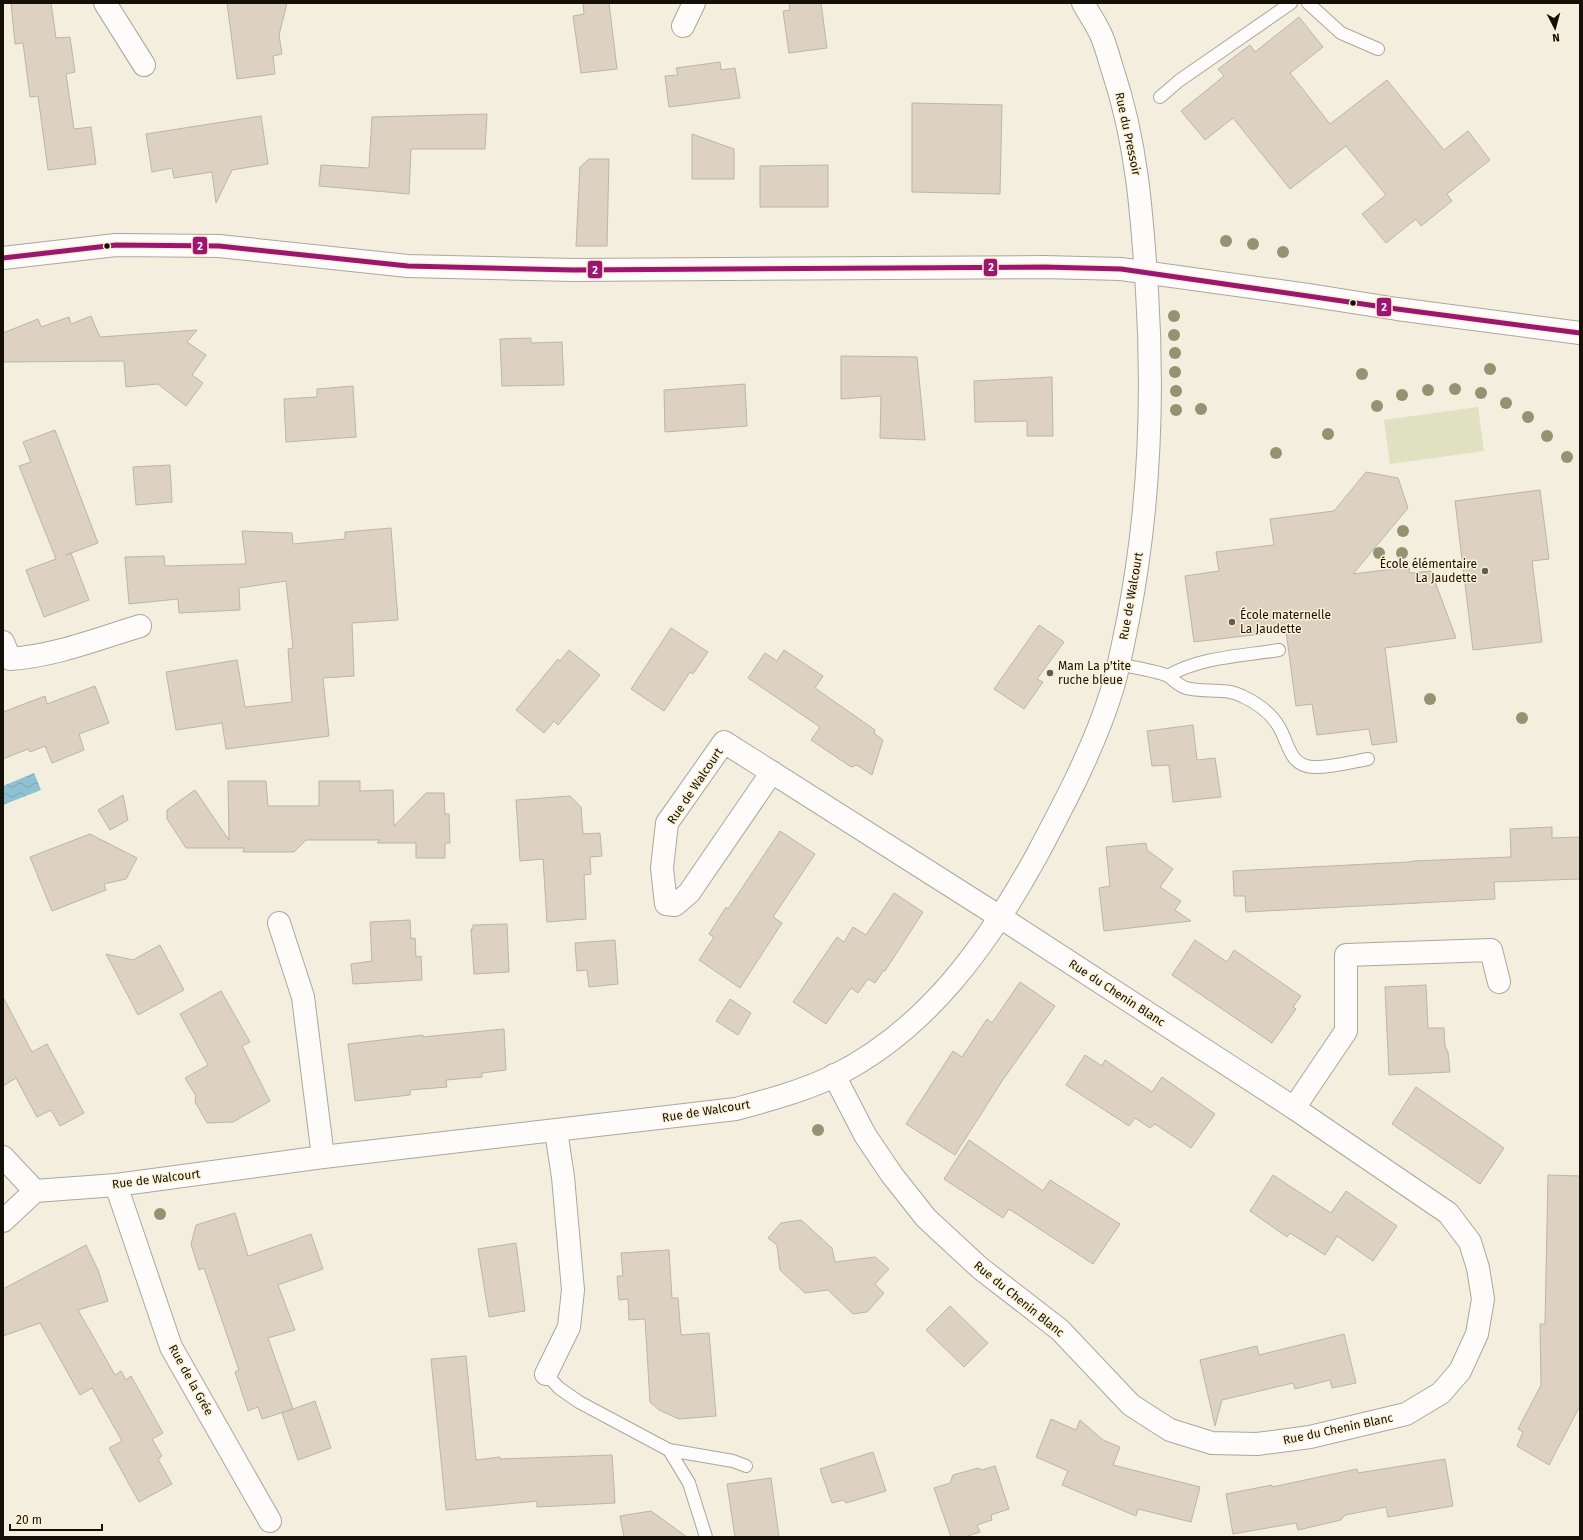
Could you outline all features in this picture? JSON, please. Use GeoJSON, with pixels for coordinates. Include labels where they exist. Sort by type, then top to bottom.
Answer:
{"type":"FeatureCollection","features":[{"type":"Feature","properties":{"kind":"street"},"geometry":{"type":"LineString","coordinates":[[105,3],[144,65]]}},
{"type":"Feature","properties":{"kind":"street"},"geometry":{"type":"LineString","coordinates":[[683,26],[694,3]]}},
{"type":"Feature","properties":{"kind":"street","name":"Rue du Pressoir"},"geometry":{"type":"LineString","coordinates":[[1083,3],[1102,37],[1122,101],[1136,158],[1144,228],[1146,273]]}},
{"type":"Feature","properties":{"kind":"street"},"geometry":{"type":"LineString","coordinates":[[3,258],[116,245],[219,246],[408,266],[573,270],[1044,267],[1121,270],[1308,295],[1397,310],[1580,333]]}},
{"type":"Feature","properties":{"kind":"street","name":"Rue de Walcourt"},"geometry":{"type":"LineString","coordinates":[[35,1191],[116,1185],[323,1157],[736,1109],[784,1096],[834,1076],[880,1048],[916,1019],[949,987],[1018,890],[1081,770],[1112,690],[1136,576],[1148,460],[1151,378],[1146,273]]}},
{"type":"Feature","properties":{"kind":"street"},"geometry":{"type":"LineString","coordinates":[[3,642],[10,659],[30,658],[51,654],[140,626]]}},
{"type":"Feature","properties":{"kind":"street","name":"Rue de Walcourt"},"geometry":{"type":"LineString","coordinates":[[772,772],[689,893],[675,905],[666,904],[662,868],[667,823],[724,742],[772,772],[1000,917]]}},
{"type":"Feature","properties":{"kind":"street","name":"Rue du Chenin Blanc"},"geometry":{"type":"LineString","coordinates":[[834,1076],[865,1135],[892,1175],[926,1218],[980,1268],[1060,1330],[1131,1405],[1170,1430],[1212,1444],[1258,1444],[1310,1437],[1406,1414],[1441,1393],[1460,1371],[1477,1334],[1483,1299],[1478,1268],[1470,1242],[1448,1214],[1294,1108],[1000,917]]}},
{"type":"Feature","properties":{"kind":"street"},"geometry":{"type":"LineString","coordinates":[[279,923],[303,997],[323,1157]]}},
{"type":"Feature","properties":{"kind":"street"},"geometry":{"type":"LineString","coordinates":[[1294,1108],[1346,1032],[1346,955],[1491,950],[1499,982]]}},
{"type":"Feature","properties":{"kind":"street"},"geometry":{"type":"LineString","coordinates":[[546,1374],[569,1327],[573,1290],[566,1199],[556,1131]]}},
{"type":"Feature","properties":{"kind":"street"},"geometry":{"type":"LineString","coordinates":[[3,1157],[35,1191],[3,1221]]}},
{"type":"Feature","properties":{"kind":"street","name":"Rue de la Grée"},"geometry":{"type":"LineString","coordinates":[[116,1185],[171,1347],[270,1521]]}},
{"type":"Feature","properties":{"kind":"lane"},"geometry":{"type":"LineString","coordinates":[[1160,97],[1180,80],[1291,3]]}},
{"type":"Feature","properties":{"kind":"lane"},"geometry":{"type":"LineString","coordinates":[[1308,3],[1341,33],[1378,49]]}},
{"type":"Feature","properties":{"kind":"lane"},"geometry":{"type":"LineString","coordinates":[[1168,676],[1183,667],[1279,650]]}},
{"type":"Feature","properties":{"kind":"lane"},"geometry":{"type":"LineString","coordinates":[[1118,664],[1168,676],[1176,684],[1187,688],[1223,690],[1241,695],[1257,703],[1279,726],[1291,755],[1304,766],[1314,767],[1368,759]]}},
{"type":"Feature","properties":{"kind":"lane"},"geometry":{"type":"LineString","coordinates":[[546,1374],[559,1388],[579,1402],[669,1450],[733,1461],[746,1466]]}},
{"type":"Feature","properties":{"kind":"lane"},"geometry":{"type":"LineString","coordinates":[[669,1450],[689,1482],[706,1537]]}},
{"type":"Feature","properties":{"kind":"green space"},"geometry":{"type":"Polygon","coordinates":[[[1478,407],[1484,451],[1390,464],[1384,420],[1478,407]]]}},
{"type":"Feature","properties":{"kind":"water"},"geometry":{"type":"Polygon","coordinates":[[[34,773],[41,790],[3,805],[3,786],[34,773]]]}},
{"type":"Feature","properties":{"kind":"building"},"geometry":{"type":"Polygon","coordinates":[[[11,3],[51,3],[56,38],[70,37],[75,72],[66,74],[74,129],[91,127],[96,164],[48,170],[38,96],[30,97],[23,43],[15,44],[11,3]]]}},
{"type":"Feature","properties":{"kind":"building"},"geometry":{"type":"Polygon","coordinates":[[[227,3],[287,3],[279,35],[282,54],[273,56],[275,74],[237,79],[227,3]]]}},
{"type":"Feature","properties":{"kind":"building"},"geometry":{"type":"Polygon","coordinates":[[[583,3],[609,3],[617,69],[581,73],[573,16],[584,14],[583,3]]]}},
{"type":"Feature","properties":{"kind":"building"},"geometry":{"type":"Polygon","coordinates":[[[789,3],[821,3],[827,48],[789,53],[783,11],[790,10],[789,3]]]}},
{"type":"Feature","properties":{"kind":"building"},"geometry":{"type":"Polygon","coordinates":[[[1299,17],[1323,47],[1290,73],[1330,124],[1387,80],[1444,150],[1468,131],[1490,160],[1447,194],[1452,201],[1421,226],[1416,219],[1386,243],[1362,214],[1386,195],[1346,146],[1290,189],[1233,118],[1205,140],[1181,111],[1224,76],[1218,69],[1250,45],[1255,52],[1299,17]]]}},
{"type":"Feature","properties":{"kind":"building"},"geometry":{"type":"Polygon","coordinates":[[[720,62],[721,70],[735,68],[740,98],[669,107],[665,76],[678,75],[676,68],[720,62]]]}},
{"type":"Feature","properties":{"kind":"building"},"geometry":{"type":"Polygon","coordinates":[[[912,103],[1002,105],[1000,194],[912,192],[912,103]]]}},
{"type":"Feature","properties":{"kind":"building"},"geometry":{"type":"Polygon","coordinates":[[[487,114],[485,149],[411,149],[409,194],[319,186],[321,165],[369,168],[372,117],[487,114]]]}},
{"type":"Feature","properties":{"kind":"building"},"geometry":{"type":"Polygon","coordinates":[[[261,116],[268,164],[232,170],[216,203],[212,172],[174,178],[172,168],[152,172],[146,134],[261,116]]]}},
{"type":"Feature","properties":{"kind":"building"},"geometry":{"type":"Polygon","coordinates":[[[692,134],[734,149],[734,179],[692,179],[692,134]]]}},
{"type":"Feature","properties":{"kind":"building"},"geometry":{"type":"Polygon","coordinates":[[[589,159],[609,159],[607,246],[576,246],[580,167],[589,159]]]}},
{"type":"Feature","properties":{"kind":"building"},"geometry":{"type":"Polygon","coordinates":[[[828,165],[828,207],[760,207],[760,166],[828,165]]]}},
{"type":"Feature","properties":{"kind":"building"},"geometry":{"type":"Polygon","coordinates":[[[91,316],[100,337],[197,330],[187,342],[206,355],[192,375],[203,383],[186,406],[158,384],[126,387],[124,361],[3,362],[3,333],[38,319],[41,327],[69,317],[71,324],[91,316]]]}},
{"type":"Feature","properties":{"kind":"building"},"geometry":{"type":"Polygon","coordinates":[[[531,338],[531,343],[562,342],[564,385],[502,386],[500,339],[531,338]]]}},
{"type":"Feature","properties":{"kind":"building"},"geometry":{"type":"Polygon","coordinates":[[[841,356],[917,357],[925,440],[880,438],[881,396],[841,399],[841,356]]]}},
{"type":"Feature","properties":{"kind":"building"},"geometry":{"type":"Polygon","coordinates":[[[1052,377],[1053,436],[1027,436],[1027,421],[975,422],[974,381],[1052,377]]]}},
{"type":"Feature","properties":{"kind":"building"},"geometry":{"type":"Polygon","coordinates":[[[745,384],[747,426],[665,432],[664,390],[745,384]]]}},
{"type":"Feature","properties":{"kind":"building"},"geometry":{"type":"Polygon","coordinates":[[[353,386],[356,437],[286,442],[284,399],[317,397],[317,389],[353,386]]]}},
{"type":"Feature","properties":{"kind":"building"},"geometry":{"type":"Polygon","coordinates":[[[55,430],[98,543],[71,553],[89,600],[44,617],[26,570],[56,559],[19,466],[31,462],[23,442],[55,430]]]}},
{"type":"Feature","properties":{"kind":"building"},"geometry":{"type":"Polygon","coordinates":[[[170,465],[172,502],[136,505],[133,467],[170,465]]]}},
{"type":"Feature","properties":{"kind":"building","name":"École maternelle La Jaudette"},"geometry":{"type":"Polygon","coordinates":[[[1366,472],[1398,478],[1408,508],[1353,574],[1409,567],[1410,573],[1431,571],[1456,638],[1385,648],[1397,742],[1372,745],[1369,729],[1317,735],[1312,704],[1296,706],[1286,631],[1194,642],[1185,576],[1219,571],[1216,552],[1274,545],[1270,519],[1334,511],[1366,472]]]}},
{"type":"Feature","properties":{"kind":"building","name":"École élémentaire La Jaudette"},"geometry":{"type":"Polygon","coordinates":[[[1540,490],[1549,559],[1532,561],[1542,642],[1473,650],[1455,501],[1540,490]]]}},
{"type":"Feature","properties":{"kind":"building"},"geometry":{"type":"Polygon","coordinates":[[[391,528],[398,620],[352,623],[354,676],[323,678],[329,736],[226,749],[222,723],[176,730],[166,672],[237,660],[245,707],[292,702],[288,649],[293,648],[286,581],[239,588],[240,610],[179,613],[178,599],[129,604],[125,557],[164,556],[165,566],[246,564],[242,531],[292,533],[293,544],[345,539],[345,532],[391,528]]]}},
{"type":"Feature","properties":{"kind":"building"},"geometry":{"type":"Polygon","coordinates":[[[1039,625],[1064,642],[1037,679],[1043,682],[1024,709],[994,689],[1039,625]]]}},
{"type":"Feature","properties":{"kind":"building"},"geometry":{"type":"Polygon","coordinates":[[[671,628],[708,652],[693,674],[690,672],[664,711],[631,689],[671,628]]]}},
{"type":"Feature","properties":{"kind":"building"},"geometry":{"type":"Polygon","coordinates":[[[569,650],[600,675],[558,725],[554,721],[544,733],[516,710],[558,659],[560,661],[569,650]]]}},
{"type":"Feature","properties":{"kind":"building"},"geometry":{"type":"Polygon","coordinates":[[[784,650],[823,676],[815,688],[875,730],[874,733],[883,740],[872,775],[857,765],[851,767],[811,740],[820,727],[748,678],[765,653],[777,661],[784,650]]]}},
{"type":"Feature","properties":{"kind":"building"},"geometry":{"type":"Polygon","coordinates":[[[95,686],[109,723],[79,734],[84,750],[52,763],[45,746],[30,752],[28,749],[3,759],[3,712],[45,696],[47,704],[95,686]]]}},
{"type":"Feature","properties":{"kind":"building"},"geometry":{"type":"Polygon","coordinates":[[[1193,725],[1197,760],[1215,758],[1221,797],[1173,802],[1169,765],[1152,766],[1147,731],[1193,725]]]}},
{"type":"Feature","properties":{"kind":"building"},"geometry":{"type":"Polygon","coordinates":[[[228,781],[266,781],[268,806],[319,806],[319,781],[360,781],[360,791],[393,790],[394,826],[426,793],[444,793],[445,814],[449,814],[450,843],[445,843],[445,858],[416,858],[416,843],[377,843],[380,840],[306,840],[294,852],[243,852],[244,848],[186,848],[167,819],[167,810],[195,790],[229,840],[228,781]]]}},
{"type":"Feature","properties":{"kind":"building"},"geometry":{"type":"Polygon","coordinates":[[[123,795],[128,820],[110,830],[98,810],[123,795]]]}},
{"type":"Feature","properties":{"kind":"building"},"geometry":{"type":"Polygon","coordinates":[[[570,796],[581,807],[583,834],[600,833],[602,856],[590,857],[591,874],[584,875],[586,919],[547,922],[543,859],[520,861],[516,800],[570,796]]]}},
{"type":"Feature","properties":{"kind":"building"},"geometry":{"type":"Polygon","coordinates":[[[1552,827],[1552,838],[1580,837],[1580,879],[1494,882],[1495,899],[1246,912],[1245,896],[1234,896],[1233,871],[1511,857],[1510,829],[1552,827]]]}},
{"type":"Feature","properties":{"kind":"building"},"geometry":{"type":"Polygon","coordinates":[[[780,831],[815,854],[773,917],[782,923],[740,988],[699,960],[714,937],[709,934],[726,907],[728,909],[780,831]]]}},
{"type":"Feature","properties":{"kind":"building"},"geometry":{"type":"Polygon","coordinates":[[[90,834],[137,858],[126,879],[104,884],[106,890],[52,911],[30,857],[90,834]]]}},
{"type":"Feature","properties":{"kind":"building"},"geometry":{"type":"Polygon","coordinates":[[[1146,843],[1147,850],[1173,869],[1160,887],[1181,901],[1175,910],[1191,921],[1104,931],[1099,888],[1110,886],[1106,847],[1146,843]]]}},
{"type":"Feature","properties":{"kind":"building"},"geometry":{"type":"Polygon","coordinates":[[[894,893],[923,912],[885,971],[884,970],[875,983],[868,979],[858,993],[851,988],[826,1024],[793,1002],[837,937],[844,942],[853,927],[866,935],[894,893]]]}},
{"type":"Feature","properties":{"kind":"building"},"geometry":{"type":"Polygon","coordinates":[[[410,920],[411,939],[415,938],[416,957],[421,956],[422,980],[353,984],[351,964],[372,961],[370,922],[410,920]]]}},
{"type":"Feature","properties":{"kind":"building"},"geometry":{"type":"Polygon","coordinates":[[[507,924],[509,972],[474,974],[471,929],[473,929],[473,925],[507,924]]]}},
{"type":"Feature","properties":{"kind":"building"},"geometry":{"type":"Polygon","coordinates":[[[615,940],[618,984],[589,987],[587,970],[577,971],[575,943],[615,940]]]}},
{"type":"Feature","properties":{"kind":"building"},"geometry":{"type":"Polygon","coordinates":[[[1195,940],[1227,962],[1234,950],[1301,996],[1293,1007],[1296,1009],[1272,1043],[1172,975],[1195,940]]]}},
{"type":"Feature","properties":{"kind":"building"},"geometry":{"type":"Polygon","coordinates":[[[160,945],[184,990],[138,1015],[106,954],[133,960],[160,945]]]}},
{"type":"Feature","properties":{"kind":"building"},"geometry":{"type":"Polygon","coordinates":[[[1020,982],[1055,1006],[1002,1081],[955,1155],[906,1124],[953,1051],[962,1057],[987,1019],[992,1023],[1020,982]]]}},
{"type":"Feature","properties":{"kind":"building"},"geometry":{"type":"Polygon","coordinates":[[[1426,985],[1428,1028],[1444,1028],[1445,1046],[1448,1052],[1450,1072],[1389,1075],[1385,987],[1426,985]]]}},
{"type":"Feature","properties":{"kind":"building"},"geometry":{"type":"Polygon","coordinates":[[[221,991],[250,1042],[242,1046],[270,1101],[233,1122],[207,1123],[195,1102],[196,1096],[185,1078],[208,1065],[180,1014],[221,991]]]}},
{"type":"Feature","properties":{"kind":"building"},"geometry":{"type":"Polygon","coordinates":[[[3,997],[32,1052],[47,1044],[84,1113],[60,1126],[51,1110],[37,1117],[16,1078],[3,1086],[3,997]]]}},
{"type":"Feature","properties":{"kind":"building"},"geometry":{"type":"Polygon","coordinates":[[[730,999],[751,1013],[738,1035],[716,1021],[730,999]]]}},
{"type":"Feature","properties":{"kind":"building"},"geometry":{"type":"Polygon","coordinates":[[[504,1029],[506,1070],[482,1073],[482,1077],[446,1080],[447,1087],[410,1090],[410,1095],[355,1101],[348,1044],[423,1035],[423,1037],[504,1029]]]}},
{"type":"Feature","properties":{"kind":"building"},"geometry":{"type":"Polygon","coordinates":[[[1085,1055],[1102,1066],[1105,1060],[1152,1092],[1162,1077],[1215,1114],[1191,1148],[1155,1124],[1150,1128],[1135,1118],[1129,1126],[1066,1085],[1085,1055]]]}},
{"type":"Feature","properties":{"kind":"building"},"geometry":{"type":"Polygon","coordinates":[[[1416,1087],[1504,1148],[1480,1184],[1392,1124],[1416,1087]]]}},
{"type":"Feature","properties":{"kind":"building"},"geometry":{"type":"Polygon","coordinates":[[[969,1140],[1043,1191],[1050,1180],[1120,1224],[1093,1264],[1009,1209],[1003,1218],[944,1179],[969,1140]]]}},
{"type":"Feature","properties":{"kind":"building"},"geometry":{"type":"Polygon","coordinates":[[[1273,1175],[1331,1213],[1346,1191],[1397,1226],[1373,1261],[1337,1236],[1325,1255],[1290,1233],[1287,1237],[1250,1211],[1273,1175]]]}},
{"type":"Feature","properties":{"kind":"building"},"geometry":{"type":"Polygon","coordinates":[[[1548,1175],[1580,1176],[1580,1406],[1549,1465],[1517,1446],[1523,1432],[1518,1429],[1541,1385],[1540,1324],[1545,1324],[1548,1175]]]}},
{"type":"Feature","properties":{"kind":"building"},"geometry":{"type":"Polygon","coordinates":[[[235,1213],[248,1256],[311,1234],[323,1269],[278,1285],[295,1330],[268,1338],[293,1409],[262,1419],[258,1407],[248,1411],[235,1372],[239,1370],[204,1268],[199,1270],[191,1244],[196,1225],[235,1213]]]}},
{"type":"Feature","properties":{"kind":"building"},"geometry":{"type":"Polygon","coordinates":[[[801,1220],[832,1248],[835,1262],[875,1257],[889,1269],[875,1284],[884,1293],[867,1312],[853,1314],[828,1290],[805,1293],[780,1270],[777,1245],[768,1238],[781,1223],[801,1220]]]}},
{"type":"Feature","properties":{"kind":"building"},"geometry":{"type":"Polygon","coordinates":[[[516,1243],[525,1311],[489,1317],[478,1249],[516,1243]]]}},
{"type":"Feature","properties":{"kind":"building"},"geometry":{"type":"Polygon","coordinates":[[[86,1245],[98,1270],[108,1301],[78,1310],[115,1375],[121,1371],[126,1380],[131,1376],[163,1433],[152,1439],[162,1456],[158,1459],[172,1484],[139,1502],[109,1448],[122,1441],[92,1388],[80,1395],[40,1323],[3,1336],[3,1289],[86,1245]]]}},
{"type":"Feature","properties":{"kind":"building"},"geometry":{"type":"Polygon","coordinates":[[[669,1250],[672,1298],[678,1298],[681,1335],[709,1333],[716,1416],[679,1419],[659,1410],[650,1402],[645,1319],[629,1320],[628,1299],[619,1300],[617,1276],[623,1276],[621,1253],[669,1250]]]}},
{"type":"Feature","properties":{"kind":"building"},"geometry":{"type":"Polygon","coordinates":[[[950,1306],[988,1343],[964,1367],[926,1330],[950,1306]]]}},
{"type":"Feature","properties":{"kind":"building"},"geometry":{"type":"Polygon","coordinates":[[[1344,1334],[1356,1383],[1332,1388],[1330,1380],[1295,1389],[1293,1383],[1222,1400],[1215,1426],[1200,1360],[1257,1346],[1259,1355],[1344,1334]]]}},
{"type":"Feature","properties":{"kind":"building"},"geometry":{"type":"Polygon","coordinates":[[[466,1356],[476,1460],[500,1457],[500,1459],[612,1455],[615,1503],[537,1507],[537,1501],[446,1510],[431,1359],[466,1356]]]}},
{"type":"Feature","properties":{"kind":"building"},"geometry":{"type":"Polygon","coordinates":[[[315,1401],[331,1448],[298,1460],[282,1413],[315,1401]]]}},
{"type":"Feature","properties":{"kind":"building"},"geometry":{"type":"Polygon","coordinates":[[[1051,1419],[1076,1430],[1080,1420],[1103,1440],[1120,1447],[1113,1465],[1200,1487],[1191,1522],[1138,1509],[1136,1516],[1062,1485],[1068,1471],[1036,1457],[1051,1419]]]}},
{"type":"Feature","properties":{"kind":"building"},"geometry":{"type":"Polygon","coordinates":[[[873,1452],[886,1491],[846,1503],[843,1500],[832,1503],[820,1469],[873,1452]]]}},
{"type":"Feature","properties":{"kind":"building"},"geometry":{"type":"Polygon","coordinates":[[[1445,1459],[1453,1506],[1388,1517],[1386,1507],[1345,1515],[1341,1520],[1298,1530],[1296,1523],[1233,1534],[1226,1494],[1272,1485],[1272,1487],[1357,1469],[1358,1473],[1445,1459]]]}},
{"type":"Feature","properties":{"kind":"building"},"geometry":{"type":"Polygon","coordinates":[[[995,1466],[1009,1509],[991,1515],[992,1520],[977,1525],[980,1532],[965,1537],[951,1537],[934,1488],[950,1483],[953,1475],[978,1468],[982,1470],[995,1466]]]}},
{"type":"Feature","properties":{"kind":"building"},"geometry":{"type":"Polygon","coordinates":[[[771,1478],[779,1537],[735,1537],[727,1484],[771,1478]]]}},
{"type":"Feature","properties":{"kind":"building"},"geometry":{"type":"Polygon","coordinates":[[[651,1511],[687,1537],[624,1537],[620,1516],[651,1511]]]}},
{"type":"Feature","properties":{"kind":"transit line","name":"2"},"geometry":{"type":"LineString","coordinates":[[3,258],[116,245],[219,246],[408,266],[573,270],[1044,267],[1121,269],[1397,309],[1580,333]]}},
{"type":"Feature","properties":{"kind":"place","name":"École élémentaire La Jaudette"},"geometry":{"type":"Point","coordinates":[1485,571]}},
{"type":"Feature","properties":{"kind":"place","name":"École maternelle La Jaudette"},"geometry":{"type":"Point","coordinates":[1232,622]}},
{"type":"Feature","properties":{"kind":"place","name":"Mam La p'tite ruche bleue"},"geometry":{"type":"Point","coordinates":[1050,673]}}]}
